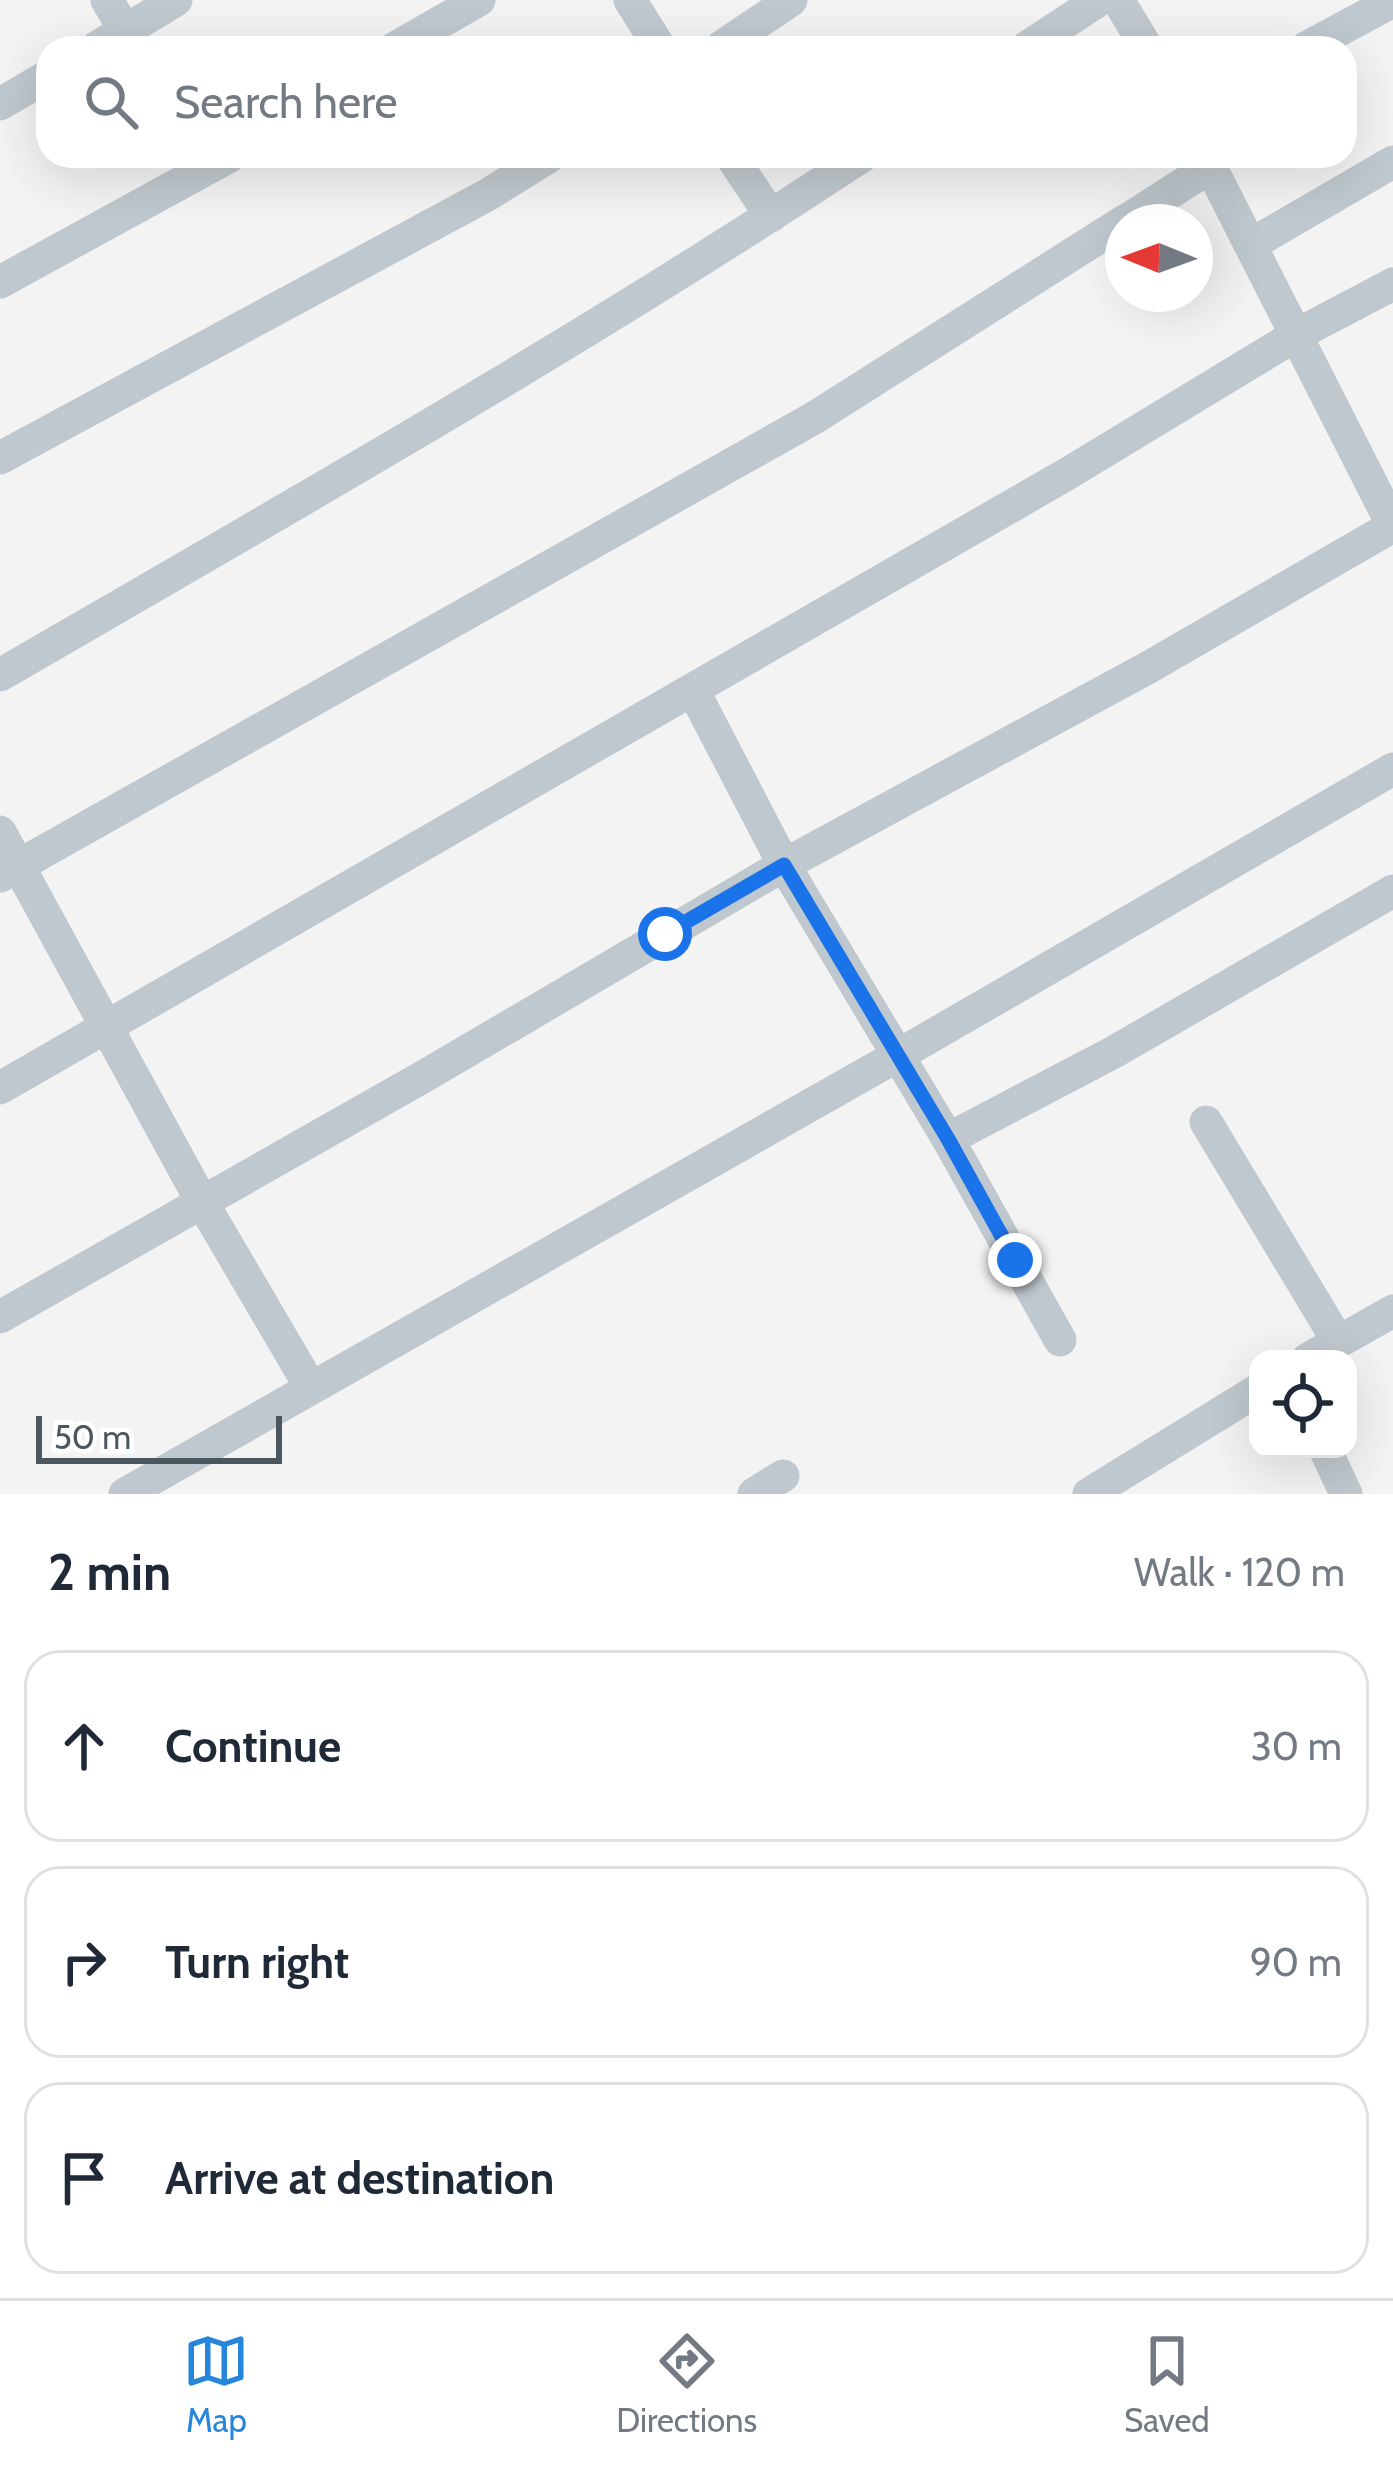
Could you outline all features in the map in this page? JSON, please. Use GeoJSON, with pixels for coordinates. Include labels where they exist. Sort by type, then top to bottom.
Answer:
{"type":"FeatureCollection","features":[{"type":"Feature","properties":{"kind":"street"},"geometry":{"type":"LineString","coordinates":[[107,0],[117,36]]}},
{"type":"Feature","properties":{"kind":"street"},"geometry":{"type":"LineString","coordinates":[[127,36],[176,0]]}},
{"type":"Feature","properties":{"kind":"street"},"geometry":{"type":"LineString","coordinates":[[415,36],[479,0]]}},
{"type":"Feature","properties":{"kind":"street"},"geometry":{"type":"LineString","coordinates":[[630,0],[652,36]]}},
{"type":"Feature","properties":{"kind":"street"},"geometry":{"type":"LineString","coordinates":[[738,36],[791,0]]}},
{"type":"Feature","properties":{"kind":"street"},"geometry":{"type":"LineString","coordinates":[[1044,36],[1100,0]]}},
{"type":"Feature","properties":{"kind":"street"},"geometry":{"type":"LineString","coordinates":[[1118,0],[1140,36]]}},
{"type":"Feature","properties":{"kind":"street"},"geometry":{"type":"LineString","coordinates":[[1328,36],[1393,1]]}},
{"type":"Feature","properties":{"kind":"street"},"geometry":{"type":"LineString","coordinates":[[0,104],[36,83]]}},
{"type":"Feature","properties":{"kind":"street"},"geometry":{"type":"LineString","coordinates":[[1252,244],[1393,162]]}},
{"type":"Feature","properties":{"kind":"street"},"geometry":{"type":"LineString","coordinates":[[0,282],[204,168]]}},
{"type":"Feature","properties":{"kind":"street"},"geometry":{"type":"LineString","coordinates":[[0,458],[531,168]]}},
{"type":"Feature","properties":{"kind":"street"},"geometry":{"type":"LineString","coordinates":[[739,168],[771,216]]}},
{"type":"Feature","properties":{"kind":"street"},"geometry":{"type":"LineString","coordinates":[[0,675],[353,471],[844,168]]}},
{"type":"Feature","properties":{"kind":"street"},"geometry":{"type":"LineString","coordinates":[[1148,204],[1198,168]]}},
{"type":"Feature","properties":{"kind":"street"},"geometry":{"type":"LineString","coordinates":[[0,1317],[784,865],[1151,666],[1393,526],[1212,168]]}},
{"type":"Feature","properties":{"kind":"street"},"geometry":{"type":"LineString","coordinates":[[9,871],[814,418],[1105,233]]}},
{"type":"Feature","properties":{"kind":"street"},"geometry":{"type":"LineString","coordinates":[[0,1088],[1067,475],[1298,334],[1393,284]]}},
{"type":"Feature","properties":{"kind":"street"},"geometry":{"type":"LineString","coordinates":[[693,690],[784,865],[948,1139],[1060,1340]]}},
{"type":"Feature","properties":{"kind":"street"},"geometry":{"type":"LineString","coordinates":[[125,1494],[1393,769]]}},
{"type":"Feature","properties":{"kind":"street"},"geometry":{"type":"LineString","coordinates":[[0,832],[9,871],[105,1028],[311,1388]]}},
{"type":"Feature","properties":{"kind":"street"},"geometry":{"type":"LineString","coordinates":[[948,1139],[1114,1052],[1393,891]]}},
{"type":"Feature","properties":{"kind":"street"},"geometry":{"type":"LineString","coordinates":[[1206,1122],[1338,1341]]}},
{"type":"Feature","properties":{"kind":"street"},"geometry":{"type":"LineString","coordinates":[[1323,1350],[1393,1312]]}},
{"type":"Feature","properties":{"kind":"street"},"geometry":{"type":"LineString","coordinates":[[1089,1494],[1249,1396]]}},
{"type":"Feature","properties":{"kind":"street"},"geometry":{"type":"LineString","coordinates":[[1329,1458],[1346,1494]]}},
{"type":"Feature","properties":{"kind":"route"},"geometry":{"type":"LineString","coordinates":[[665,934],[784,865],[1015,1260]]}}]}
